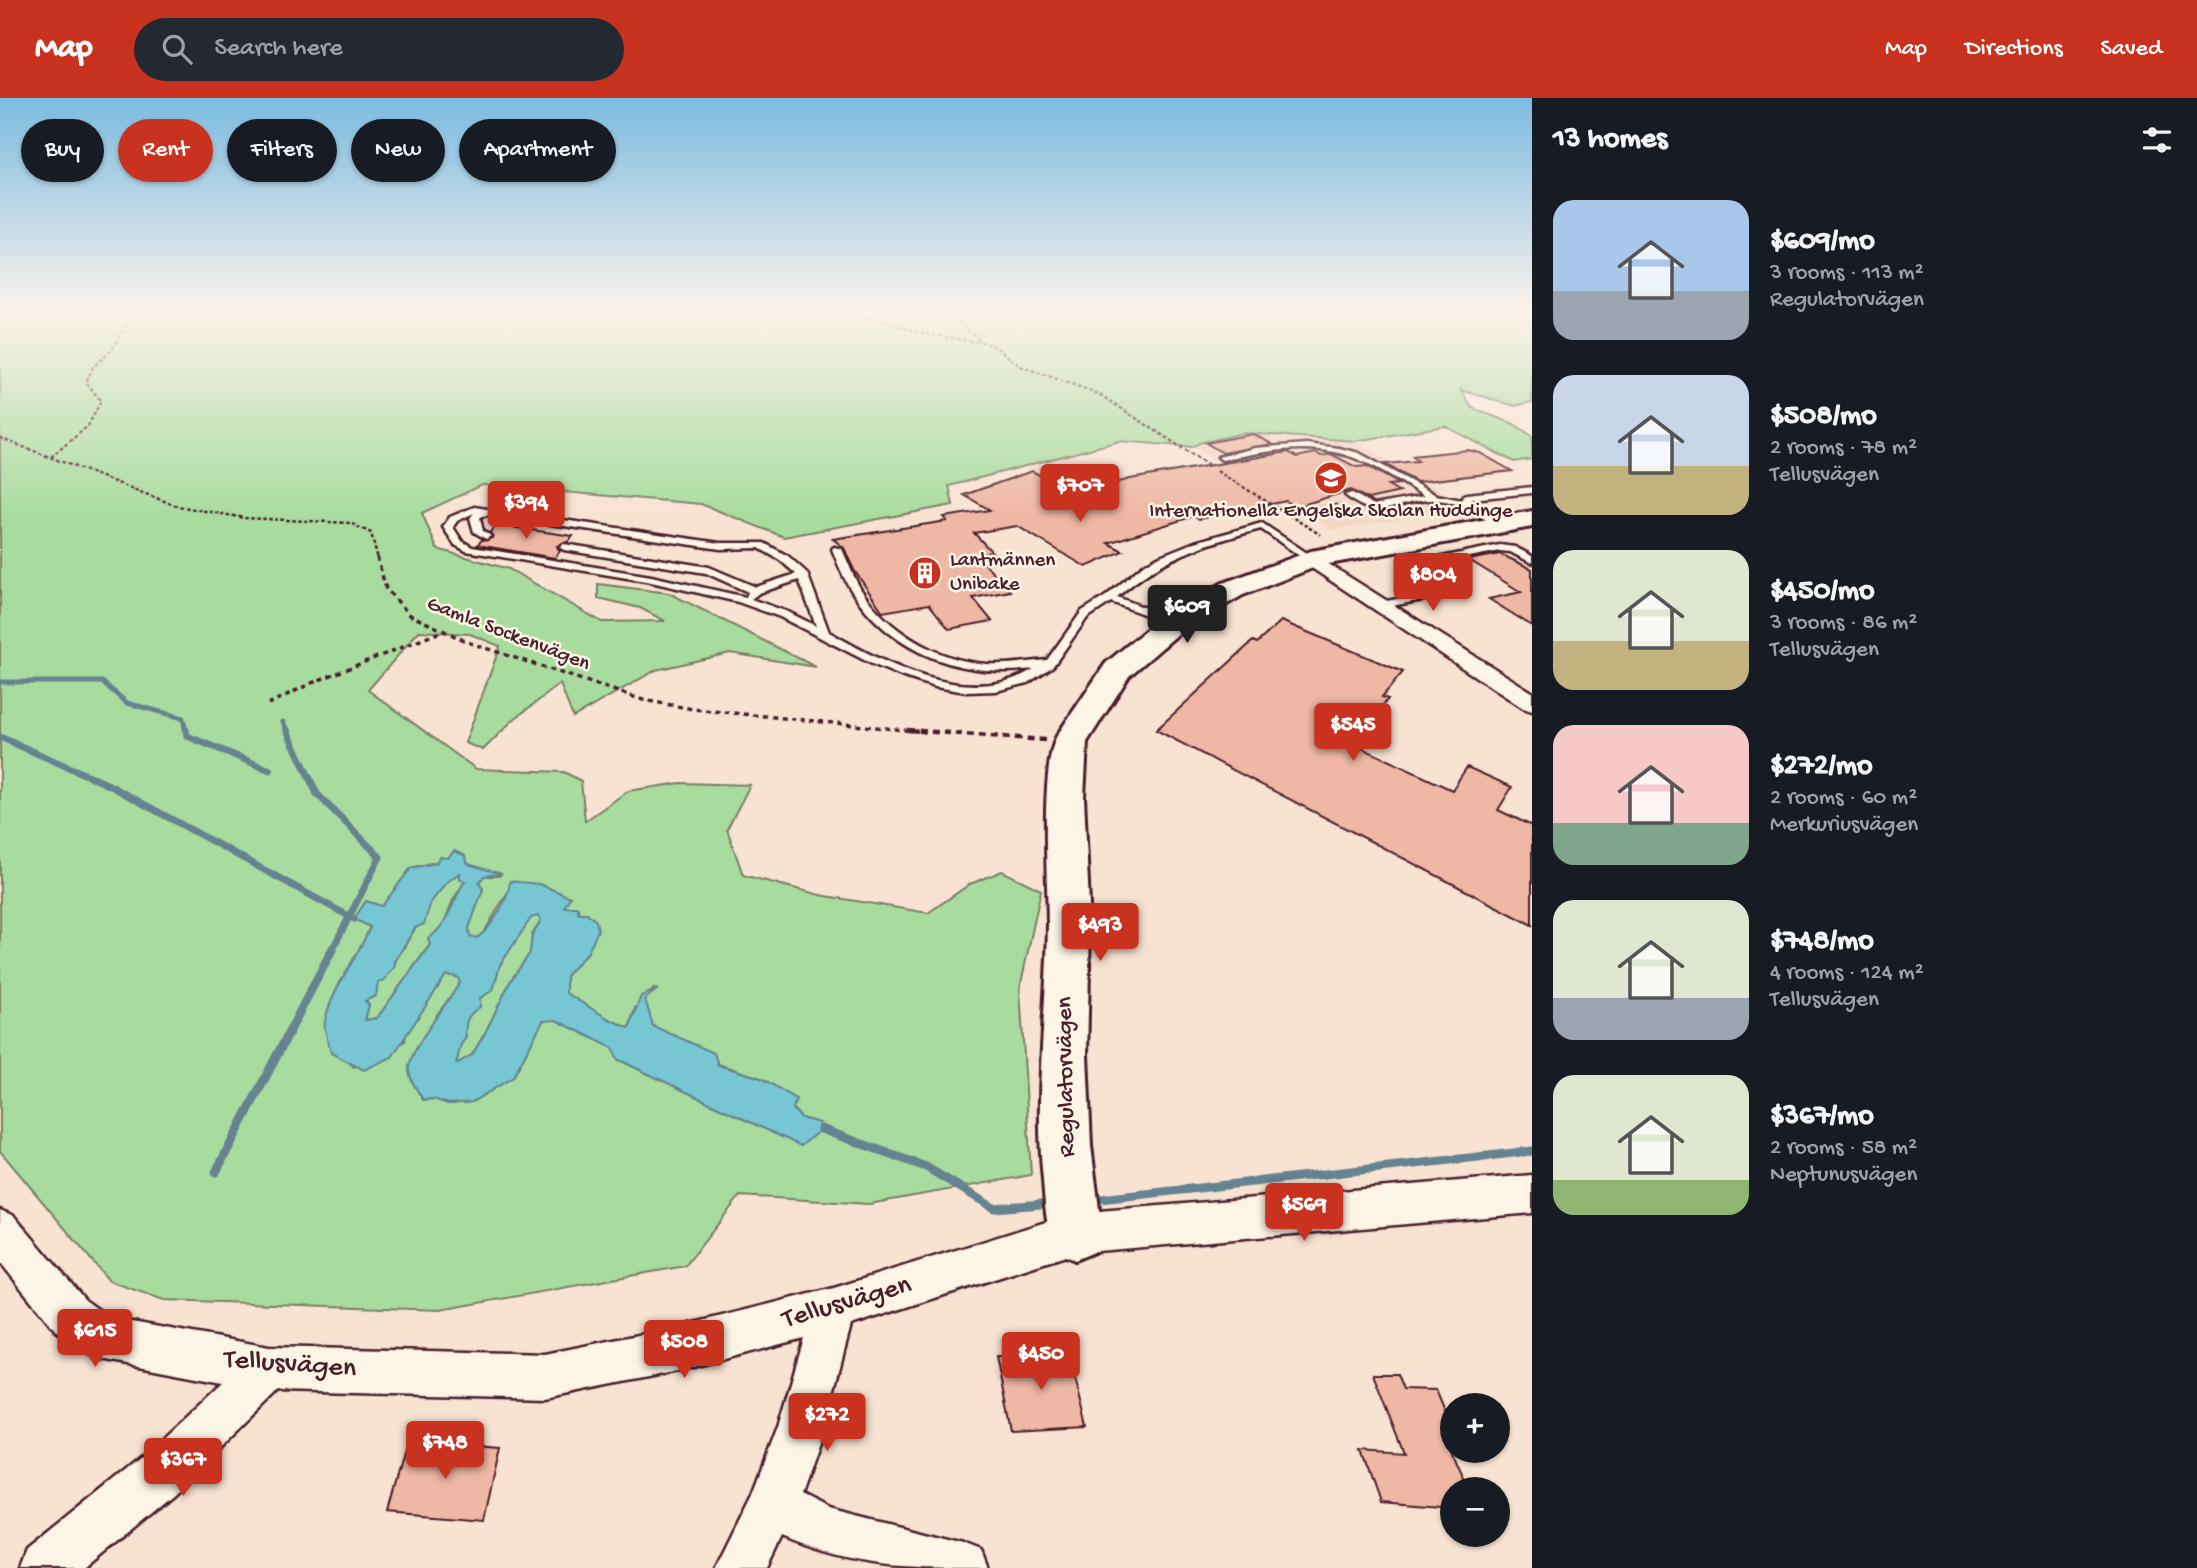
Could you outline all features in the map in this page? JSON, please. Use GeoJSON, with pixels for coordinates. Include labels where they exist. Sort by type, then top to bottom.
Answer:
{"type":"FeatureCollection","features":[{"type":"Feature","properties":{"kind":"street","name":"Regulatorvägen"},"geometry":{"type":"LineString","coordinates":[[1073,1212],[1063,1055],[1069,927],[1065,797],[1070,742],[1117,670],[1174,622],[1316,547],[1532,519]]}},
{"type":"Feature","properties":{"kind":"street"},"geometry":{"type":"LineString","coordinates":[[1316,547],[1381,605],[1532,703]]}},
{"type":"Feature","properties":{"kind":"street","name":"Tellusvägen"},"geometry":{"type":"LineString","coordinates":[[0,1230],[62,1307],[102,1338],[269,1369],[325,1368],[460,1376],[545,1377],[678,1349],[834,1309],[1073,1212],[1532,1194]]}},
{"type":"Feature","properties":{"kind":"street"},"geometry":{"type":"LineString","coordinates":[[741,1568],[772,1506],[801,1427],[834,1309]]}},
{"type":"Feature","properties":{"kind":"street"},"geometry":{"type":"LineString","coordinates":[[45,1568],[157,1476],[269,1369]]}},
{"type":"Feature","properties":{"kind":"street"},"geometry":{"type":"LineString","coordinates":[[772,1506],[821,1532],[963,1568]]}},
{"type":"Feature","properties":{"kind":"lane"},"geometry":{"type":"LineString","coordinates":[[1222,457],[1270,447],[1314,446],[1357,455],[1433,497],[1465,503],[1500,523]]}},
{"type":"Feature","properties":{"kind":"lane"},"geometry":{"type":"LineString","coordinates":[[1465,503],[1467,497],[1532,490]]}},
{"type":"Feature","properties":{"kind":"lane"},"geometry":{"type":"LineString","coordinates":[[1354,497],[1373,508],[1433,497]]}},
{"type":"Feature","properties":{"kind":"lane"},"geometry":{"type":"LineString","coordinates":[[824,634],[803,575],[784,558],[761,545],[720,546],[507,516],[494,511],[474,510],[462,513],[448,527],[450,533],[469,549],[640,578],[745,601],[793,616],[872,663],[915,679],[958,687],[1003,686],[1032,677],[1050,663],[1066,645],[1083,615],[1110,598],[1136,573],[1167,554],[1262,526],[1316,547]]}},
{"type":"Feature","properties":{"kind":"lane"},"geometry":{"type":"LineString","coordinates":[[486,536],[479,532],[475,518],[480,513],[494,511]]}},
{"type":"Feature","properties":{"kind":"lane"},"geometry":{"type":"LineString","coordinates":[[564,547],[709,570],[755,591]]}},
{"type":"Feature","properties":{"kind":"lane"},"geometry":{"type":"LineString","coordinates":[[1381,605],[1440,594],[1432,567],[1436,561],[1500,548],[1512,549],[1532,560]]}},
{"type":"Feature","properties":{"kind":"lane"},"geometry":{"type":"LineString","coordinates":[[837,549],[859,596],[889,630],[929,653],[978,667],[1006,668],[1050,663]]}},
{"type":"Feature","properties":{"kind":"lane"},"geometry":{"type":"LineString","coordinates":[[745,601],[755,591],[803,575]]}},
{"type":"Feature","properties":{"kind":"lane"},"geometry":{"type":"LineString","coordinates":[[1110,598],[1174,622]]}},
{"type":"Feature","properties":{"kind":"path"},"geometry":{"type":"LineString","coordinates":[[51,458],[87,429],[97,415],[101,401],[86,382],[87,380]]}},
{"type":"Feature","properties":{"kind":"path"},"geometry":{"type":"LineString","coordinates":[[1058,380],[1099,394],[1316,547]]}},
{"type":"Feature","properties":{"kind":"path","name":"Gamla Sockenvägen"},"geometry":{"type":"LineString","coordinates":[[0,438],[177,506],[245,518],[350,523],[371,533],[386,589],[410,615],[444,631],[568,677],[643,700],[693,709],[934,733],[1070,742]]}},
{"type":"Feature","properties":{"kind":"path"},"geometry":{"type":"LineString","coordinates":[[1310,510],[1354,497]]}},
{"type":"Feature","properties":{"kind":"path"},"geometry":{"type":"LineString","coordinates":[[268,704],[314,682],[444,631]]}},
{"type":"Feature","properties":{"kind":"shaded area","name":"Internationella Engelska Skolan Huddinge"},"geometry":{"type":"Polygon","coordinates":[[[1244,433],[1356,441],[1470,508],[1333,530],[1192,447],[1244,433]]]}},
{"type":"Feature","properties":{"kind":"green space"},"geometry":{"type":"Polygon","coordinates":[[[0,380],[1532,380],[1532,402],[1515,406],[1461,390],[1472,408],[1514,424],[1532,436],[1532,459],[1514,462],[1445,426],[1356,441],[1244,433],[1192,447],[1120,441],[949,486],[953,505],[784,537],[701,504],[482,485],[422,513],[437,549],[509,569],[602,622],[665,621],[640,608],[598,598],[598,584],[669,593],[816,667],[730,653],[656,670],[573,717],[560,684],[513,720],[483,750],[465,743],[500,646],[470,634],[419,631],[368,690],[476,769],[564,772],[581,781],[585,821],[628,791],[681,783],[750,785],[727,829],[743,875],[820,895],[928,913],[970,884],[1002,871],[1041,890],[1020,988],[1031,1175],[869,1204],[740,1196],[685,1266],[440,1310],[164,1300],[109,1281],[0,1151],[0,380]],[[464,855],[411,868],[382,906],[354,919],[370,926],[362,947],[341,980],[348,1061],[354,1067],[405,1041],[406,1035],[446,975],[457,977],[461,982],[436,1016],[409,1070],[423,1100],[433,1099],[449,1104],[472,1102],[513,1077],[543,1020],[556,1020],[613,1048],[617,1059],[782,1137],[819,1123],[801,1118],[793,1109],[796,1100],[761,1078],[718,1064],[653,1026],[644,999],[635,1008],[629,1028],[565,993],[566,976],[588,952],[578,908],[564,907],[570,897],[539,884],[509,890],[483,934],[477,938],[469,936],[469,928],[483,889],[479,883],[483,876],[500,876],[468,864],[464,855]]]}},
{"type":"Feature","properties":{"kind":"green space"},"geometry":{"type":"Polygon","coordinates":[[[459,872],[465,881],[453,900],[443,926],[377,1018],[365,1020],[369,1005],[365,1001],[377,990],[377,982],[395,962],[431,902],[459,872]]]}},
{"type":"Feature","properties":{"kind":"green space"},"geometry":{"type":"Polygon","coordinates":[[[538,915],[541,920],[532,935],[530,953],[511,980],[472,1055],[456,1064],[466,1019],[480,998],[493,990],[500,965],[531,917],[538,915]]]}},
{"type":"Feature","properties":{"kind":"water"},"geometry":{"type":"Polygon","coordinates":[[[454,851],[464,855],[468,864],[502,874],[484,876],[479,883],[483,889],[469,928],[470,936],[477,938],[494,920],[507,896],[510,881],[539,884],[570,897],[564,907],[578,907],[578,913],[587,913],[596,921],[598,930],[588,952],[566,976],[566,993],[629,1028],[641,996],[658,989],[645,999],[653,1026],[714,1053],[718,1065],[761,1078],[796,1099],[793,1109],[801,1118],[819,1123],[821,1129],[801,1146],[617,1059],[613,1048],[556,1020],[543,1021],[513,1077],[472,1102],[448,1104],[433,1099],[423,1100],[412,1081],[409,1069],[422,1038],[460,982],[457,977],[446,975],[392,1057],[364,1070],[331,1053],[325,1028],[328,1009],[370,927],[354,919],[366,901],[382,906],[411,868],[436,863],[439,857],[448,858],[454,851]],[[460,873],[447,882],[431,902],[424,924],[415,928],[395,961],[395,966],[383,982],[378,982],[376,996],[365,1001],[369,1005],[365,1020],[377,1018],[430,945],[428,938],[445,920],[465,881],[460,879],[460,873]],[[538,916],[531,918],[500,965],[493,990],[480,998],[480,1007],[469,1017],[466,1038],[461,1044],[456,1064],[472,1055],[511,980],[530,953],[532,935],[541,920],[538,916]]]}},
{"type":"Feature","properties":{"kind":"building"},"geometry":{"type":"Polygon","coordinates":[[[1253,434],[1272,444],[1223,453],[1206,443],[1253,434]]]}},
{"type":"Feature","properties":{"kind":"building"},"geometry":{"type":"Polygon","coordinates":[[[1468,450],[1480,453],[1512,471],[1417,482],[1385,464],[1418,461],[1412,456],[1468,450]]]}},
{"type":"Feature","properties":{"kind":"building"},"geometry":{"type":"Polygon","coordinates":[[[1288,452],[1297,457],[1316,453],[1321,456],[1331,454],[1356,467],[1367,466],[1399,484],[1388,485],[1400,492],[1368,499],[1351,490],[1296,507],[1286,501],[1199,519],[1194,516],[1108,543],[1123,551],[1086,567],[1017,526],[974,533],[992,552],[977,555],[1010,591],[973,598],[992,621],[949,629],[929,604],[883,612],[854,570],[844,548],[833,539],[947,521],[944,517],[990,510],[964,495],[1032,471],[1077,494],[1130,479],[1288,452]]]}},
{"type":"Feature","properties":{"kind":"building"},"geometry":{"type":"Polygon","coordinates":[[[497,525],[573,536],[568,542],[557,546],[560,551],[555,558],[477,545],[482,540],[492,538],[490,532],[497,525]]]}},
{"type":"Feature","properties":{"kind":"building"},"geometry":{"type":"Polygon","coordinates":[[[1500,554],[1532,569],[1532,626],[1489,599],[1521,592],[1469,560],[1500,554]]]}},
{"type":"Feature","properties":{"kind":"building"},"geometry":{"type":"Polygon","coordinates":[[[1281,621],[1403,672],[1382,697],[1388,699],[1351,743],[1452,790],[1467,767],[1512,787],[1498,810],[1532,826],[1532,925],[1156,730],[1253,641],[1257,643],[1281,621]]]}},
{"type":"Feature","properties":{"kind":"building"},"geometry":{"type":"Polygon","coordinates":[[[1069,1353],[1087,1427],[1011,1431],[996,1357],[1069,1353]]]}},
{"type":"Feature","properties":{"kind":"building"},"geometry":{"type":"Polygon","coordinates":[[[1373,1374],[1397,1374],[1403,1389],[1436,1390],[1440,1400],[1440,1463],[1457,1463],[1464,1477],[1440,1477],[1440,1507],[1381,1502],[1363,1450],[1404,1453],[1373,1374]]]}},
{"type":"Feature","properties":{"kind":"building"},"geometry":{"type":"Polygon","coordinates":[[[407,1441],[500,1448],[484,1520],[387,1512],[407,1441]]]}},
{"type":"Feature","properties":{"kind":"waterway"},"geometry":{"type":"LineString","coordinates":[[0,682],[102,682],[127,703],[183,718],[186,732]]}},
{"type":"Feature","properties":{"kind":"waterway"},"geometry":{"type":"LineString","coordinates":[[283,722],[287,730]]}},
{"type":"Feature","properties":{"kind":"waterway"},"geometry":{"type":"LineString","coordinates":[[186,730],[187,736],[270,770]]}},
{"type":"Feature","properties":{"kind":"waterway"},"geometry":{"type":"LineString","coordinates":[[287,730],[317,794],[380,857],[349,916]]}},
{"type":"Feature","properties":{"kind":"waterway"},"geometry":{"type":"LineString","coordinates":[[0,737],[109,785],[349,916]]}},
{"type":"Feature","properties":{"kind":"waterway"},"geometry":{"type":"LineString","coordinates":[[332,950],[349,916]]}},
{"type":"Feature","properties":{"kind":"waterway"},"geometry":{"type":"LineString","coordinates":[[349,916],[354,919]]}},
{"type":"Feature","properties":{"kind":"waterway"},"geometry":{"type":"LineString","coordinates":[[216,1172],[333,948]]}},
{"type":"Feature","properties":{"kind":"waterway"},"geometry":{"type":"LineString","coordinates":[[821,1129],[926,1167],[994,1208],[1055,1203]]}},
{"type":"Feature","properties":{"kind":"waterway"},"geometry":{"type":"LineString","coordinates":[[1091,1200],[1532,1151]]}},
{"type":"Feature","properties":{"kind":"place","name":"Internationella Engelska Skolan Huddinge"},"geometry":{"type":"Point","coordinates":[1331,478]}},
{"type":"Feature","properties":{"kind":"place","name":"Lantmännen Unibake"},"geometry":{"type":"Point","coordinates":[925,573]}}]}
